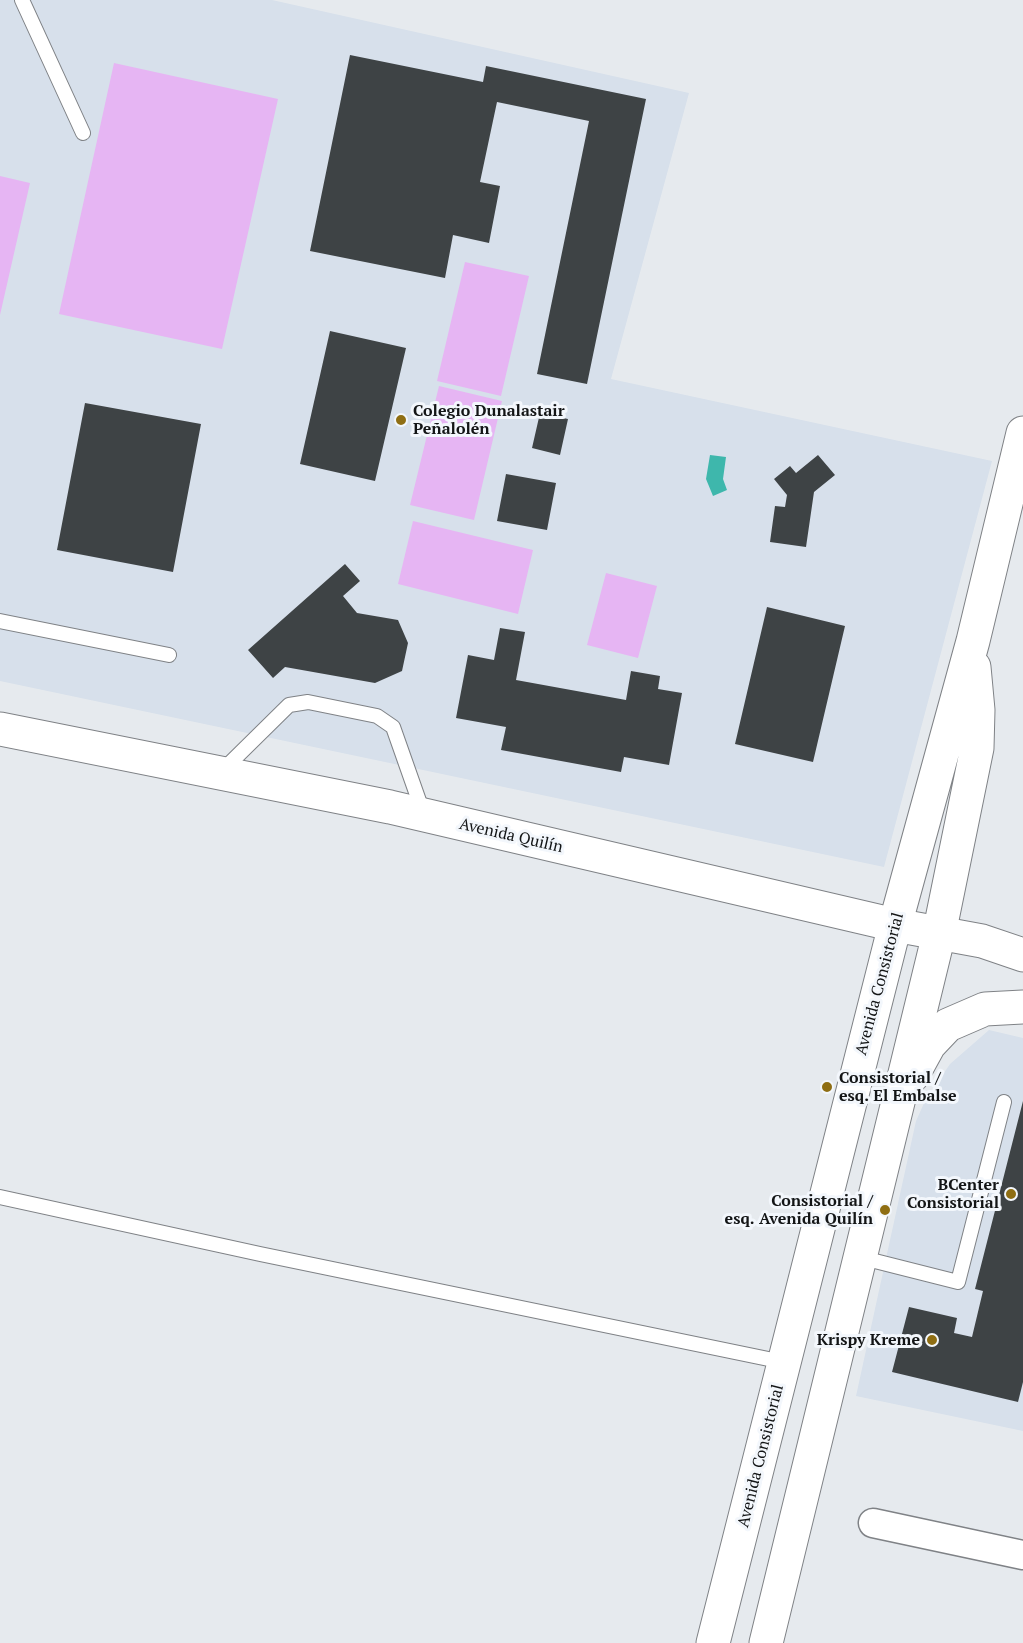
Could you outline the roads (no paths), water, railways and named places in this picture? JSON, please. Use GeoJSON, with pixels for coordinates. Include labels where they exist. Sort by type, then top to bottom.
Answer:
{"type":"FeatureCollection","features":[{"type":"Feature","properties":{"kind":"main road","name":"Avenida Consistorial"},"geometry":{"type":"LineString","coordinates":[[715,1643],[783,1362],[895,925],[973,641],[1023,433]]}},
{"type":"Feature","properties":{"kind":"main road","name":"Avenida Consistorial"},"geometry":{"type":"LineString","coordinates":[[766,1643],[939,934],[977,748],[978,710],[973,641]]}},
{"type":"Feature","properties":{"kind":"main road","name":"Avenida Quilín"},"geometry":{"type":"LineString","coordinates":[[0,729],[424,815],[895,925],[982,942],[1022,955]]}},
{"type":"Feature","properties":{"kind":"main road"},"geometry":{"type":"LineString","coordinates":[[896,1104],[929,1046],[948,1025],[985,1009],[1023,1007]]}},
{"type":"Feature","properties":{"kind":"main road"},"geometry":{"type":"LineString","coordinates":[[751,1495],[771,1512],[784,1514],[797,1511]]}},
{"type":"Feature","properties":{"kind":"main road"},"geometry":{"type":"LineString","coordinates":[[715,1643],[726,1638],[741,1638],[750,1643]]}},
{"type":"Feature","properties":{"kind":"street"},"geometry":{"type":"LineString","coordinates":[[873,1523],[1023,1555]]}},
{"type":"Feature","properties":{"kind":"lane"},"geometry":{"type":"LineString","coordinates":[[22,0],[83,133]]}},
{"type":"Feature","properties":{"kind":"lane"},"geometry":{"type":"LineString","coordinates":[[0,621],[169,655]]}},
{"type":"Feature","properties":{"kind":"lane"},"geometry":{"type":"LineString","coordinates":[[220,772],[289,705],[308,702],[377,716],[393,727],[424,815]]}},
{"type":"Feature","properties":{"kind":"lane"},"geometry":{"type":"LineString","coordinates":[[859,1257],[958,1282],[1004,1102]]}},
{"type":"Feature","properties":{"kind":"lane"},"geometry":{"type":"LineString","coordinates":[[0,1197],[260,1254],[783,1362]]}},
{"type":"Feature","properties":{"kind":"place","name":"Colegio Dunalastair Peñalolén"},"geometry":{"type":"Point","coordinates":[401,420]}},
{"type":"Feature","properties":{"kind":"place","name":"Consistorial / esq. El Embalse"},"geometry":{"type":"Point","coordinates":[827,1087]}},
{"type":"Feature","properties":{"kind":"place","name":"BCenter Consistorial"},"geometry":{"type":"Point","coordinates":[1011,1194]}},
{"type":"Feature","properties":{"kind":"place","name":"Consistorial / esq. Avenida Quilín"},"geometry":{"type":"Point","coordinates":[885,1210]}},
{"type":"Feature","properties":{"kind":"place","name":"Krispy Kreme"},"geometry":{"type":"Point","coordinates":[932,1340]}}]}
